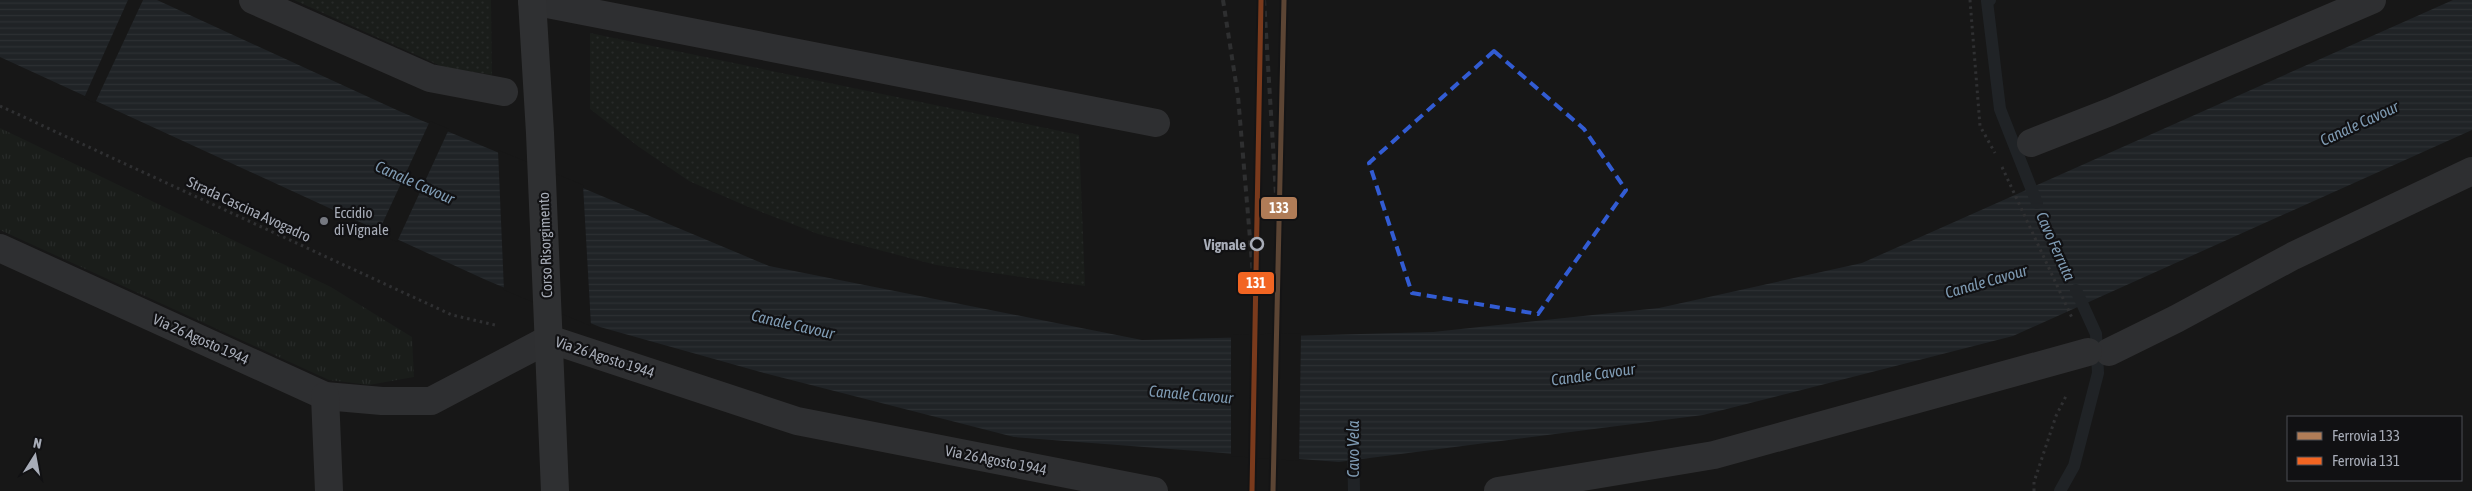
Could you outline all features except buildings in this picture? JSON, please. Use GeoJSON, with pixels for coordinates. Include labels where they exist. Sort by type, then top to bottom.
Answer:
{"type":"FeatureCollection","features":[{"type":"Feature","properties":{"kind":"main road","name":"Corso Risorgimento"},"geometry":{"type":"LineString","coordinates":[[532,0],[540,133],[555,491]]}},
{"type":"Feature","properties":{"kind":"street"},"geometry":{"type":"LineString","coordinates":[[253,0],[430,78],[504,92]]}},
{"type":"Feature","properties":{"kind":"street"},"geometry":{"type":"LineString","coordinates":[[532,0],[1156,123]]}},
{"type":"Feature","properties":{"kind":"street"},"geometry":{"type":"LineString","coordinates":[[2031,143],[2110,112],[2372,0]]}},
{"type":"Feature","properties":{"kind":"street"},"geometry":{"type":"LineString","coordinates":[[1498,491],[1714,455],[2098,352],[2176,319],[2293,256],[2472,171]]}},
{"type":"Feature","properties":{"kind":"street","name":"Via 26 Agosto 1944"},"geometry":{"type":"LineString","coordinates":[[0,248],[325,396],[382,401],[431,401],[549,329],[797,421],[1154,491]]}},
{"type":"Feature","properties":{"kind":"street"},"geometry":{"type":"LineString","coordinates":[[325,396],[330,491]]}},
{"type":"Feature","properties":{"kind":"path"},"geometry":{"type":"LineString","coordinates":[[1970,0],[1980,126],[1997,156]]}},
{"type":"Feature","properties":{"kind":"path","name":"Strada Cascina Avogadro"},"geometry":{"type":"LineString","coordinates":[[0,106],[452,315],[549,329]]}},
{"type":"Feature","properties":{"kind":"path"},"geometry":{"type":"LineString","coordinates":[[2001,165],[2098,352],[2056,416],[2034,482],[2034,491]]}},
{"type":"Feature","properties":{"kind":"highlighted area"},"geometry":{"type":"Polygon","coordinates":[[[1494,51],[1584,129],[1626,190],[1538,314],[1412,293],[1369,163],[1494,51]]]}},
{"type":"Feature","properties":{"kind":"green space"},"geometry":{"type":"Polygon","coordinates":[[[294,0],[491,0],[492,75],[443,67],[294,0]]]}},
{"type":"Feature","properties":{"kind":"green space"},"geometry":{"type":"Polygon","coordinates":[[[590,33],[1079,135],[1085,286],[936,265],[818,234],[689,181],[639,147],[590,109],[590,33]]]}},
{"type":"Feature","properties":{"kind":"green space"},"geometry":{"type":"Polygon","coordinates":[[[0,128],[331,287],[412,337],[414,377],[369,385],[329,380],[0,230],[0,128]]]}},
{"type":"Feature","properties":{"kind":"water","name":"Canale Cavour"},"geometry":{"type":"Polygon","coordinates":[[[0,0],[157,0],[399,111],[769,266],[1142,340],[1433,332],[1659,308],[1862,263],[2453,0],[2472,0],[2472,130],[2013,336],[1703,415],[1339,462],[1014,437],[764,373],[600,327],[486,280],[0,57],[0,0]]]}},
{"type":"Feature","properties":{"kind":"pier"},"geometry":{"type":"Polygon","coordinates":[[[128,0],[143,0],[95,103],[84,98],[128,0]]]}},
{"type":"Feature","properties":{"kind":"pier"},"geometry":{"type":"Polygon","coordinates":[[[430,121],[449,129],[397,242],[378,233],[430,121]]]}},
{"type":"Feature","properties":{"kind":"pier"},"geometry":{"type":"Polygon","coordinates":[[[498,150],[583,185],[591,326],[504,290],[498,150]]]}},
{"type":"Feature","properties":{"kind":"pier"},"geometry":{"type":"Polygon","coordinates":[[[1301,333],[1299,461],[1231,456],[1231,335],[1301,333]]]}},
{"type":"Feature","properties":{"kind":"waterway","name":"Cavo Ferruta"},"geometry":{"type":"LineString","coordinates":[[1990,0],[1987,1],[2000,109],[2037,203]]}},
{"type":"Feature","properties":{"kind":"waterway","name":"Cavo Ferruta"},"geometry":{"type":"LineString","coordinates":[[2060,491],[2074,466],[2098,373],[2096,334],[2076,290]]}},
{"type":"Feature","properties":{"kind":"waterway","name":"Cavo Vela"},"geometry":{"type":"LineString","coordinates":[[1353,443],[1354,491]]}},
{"type":"Feature","properties":{"kind":"railway"},"geometry":{"type":"LineString","coordinates":[[1223,0],[1238,96],[1256,310]]}},
{"type":"Feature","properties":{"kind":"railway"},"geometry":{"type":"LineString","coordinates":[[1264,0],[1278,227]]}},
{"type":"Feature","properties":{"kind":"rail line","name":"131"},"geometry":{"type":"LineString","coordinates":[[1252,491],[1261,0]]}},
{"type":"Feature","properties":{"kind":"rail line","name":"133"},"geometry":{"type":"LineString","coordinates":[[1273,491],[1284,0]]}},
{"type":"Feature","properties":{"kind":"place","name":"Eccidio di Vignale"},"geometry":{"type":"Point","coordinates":[324,221]}},
{"type":"Feature","properties":{"kind":"place","name":"Vignale"},"geometry":{"type":"Point","coordinates":[1257,244]}}]}
